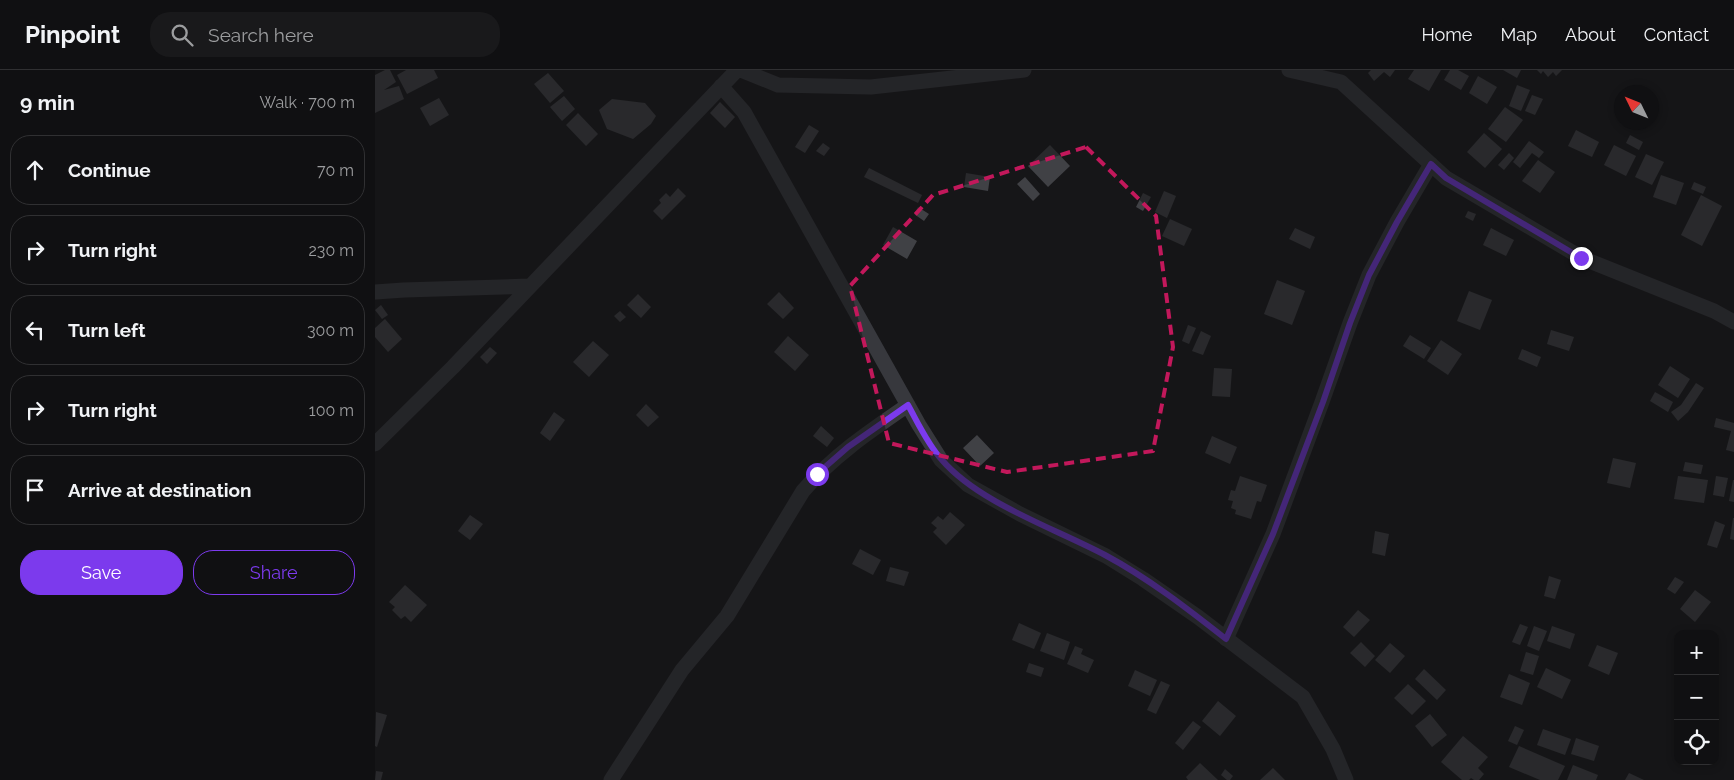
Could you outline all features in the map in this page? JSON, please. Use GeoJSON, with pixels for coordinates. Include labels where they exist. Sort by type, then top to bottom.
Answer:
{"type":"FeatureCollection","features":[{"type":"Feature","properties":{"kind":"street"},"geometry":{"type":"LineString","coordinates":[[375,444],[453,367],[737,70]]}},
{"type":"Feature","properties":{"kind":"street"},"geometry":{"type":"LineString","coordinates":[[741,70],[778,85],[871,87],[1024,70]]}},
{"type":"Feature","properties":{"kind":"street"},"geometry":{"type":"LineString","coordinates":[[1289,70],[1341,82],[1446,178],[1581,258],[1714,311],[1734,322]]}},
{"type":"Feature","properties":{"kind":"street"},"geometry":{"type":"LineString","coordinates":[[721,86],[744,112],[908,405],[941,460],[968,485],[1020,514],[1106,556],[1143,579],[1198,617],[1303,697],[1333,749],[1346,780]]}},
{"type":"Feature","properties":{"kind":"street"},"geometry":{"type":"LineString","coordinates":[[1226,639],[1273,534],[1369,275],[1431,164]]}},
{"type":"Feature","properties":{"kind":"street"},"geometry":{"type":"LineString","coordinates":[[375,292],[530,286]]}},
{"type":"Feature","properties":{"kind":"street"},"geometry":{"type":"LineString","coordinates":[[611,780],[682,670],[727,616],[803,491],[817,474],[848,447],[908,405]]}},
{"type":"Feature","properties":{"kind":"highlighted area"},"geometry":{"type":"Polygon","coordinates":[[[1086,147],[1156,216],[1173,347],[1153,451],[1007,472],[889,443],[850,286],[933,195],[1086,147]]]}},
{"type":"Feature","properties":{"kind":"building"},"geometry":{"type":"Polygon","coordinates":[[[385,70],[390,70],[396,82],[384,90],[399,86],[404,99],[375,113],[375,75],[385,70]]]}},
{"type":"Feature","properties":{"kind":"building"},"geometry":{"type":"Polygon","coordinates":[[[406,70],[434,70],[438,78],[407,94],[397,75],[406,70]]]}},
{"type":"Feature","properties":{"kind":"building"},"geometry":{"type":"Polygon","coordinates":[[[1371,70],[1395,70],[1390,77],[1384,72],[1374,81],[1368,73],[1371,70]]]}},
{"type":"Feature","properties":{"kind":"building"},"geometry":{"type":"Polygon","coordinates":[[[1414,70],[1441,70],[1429,91],[1408,79],[1414,70]]]}},
{"type":"Feature","properties":{"kind":"building"},"geometry":{"type":"Polygon","coordinates":[[[1450,70],[1458,70],[1469,76],[1461,90],[1444,80],[1450,70]]]}},
{"type":"Feature","properties":{"kind":"building"},"geometry":{"type":"Polygon","coordinates":[[[1503,70],[1521,70],[1517,78],[1503,70]]]}},
{"type":"Feature","properties":{"kind":"building"},"geometry":{"type":"Polygon","coordinates":[[[1537,70],[1562,70],[1556,76],[1553,72],[1548,77],[1543,71],[1541,74],[1537,70]]]}},
{"type":"Feature","properties":{"kind":"building"},"geometry":{"type":"Polygon","coordinates":[[[548,73],[564,91],[550,103],[534,84],[548,73]]]}},
{"type":"Feature","properties":{"kind":"building"},"geometry":{"type":"Polygon","coordinates":[[[1478,76],[1497,87],[1487,104],[1469,93],[1478,76]]]}},
{"type":"Feature","properties":{"kind":"building"},"geometry":{"type":"Polygon","coordinates":[[[1517,85],[1530,90],[1521,111],[1509,106],[1517,85]]]}},
{"type":"Feature","properties":{"kind":"building"},"geometry":{"type":"Polygon","coordinates":[[[1532,95],[1543,99],[1535,115],[1525,111],[1532,95]]]}},
{"type":"Feature","properties":{"kind":"building"},"geometry":{"type":"Polygon","coordinates":[[[564,96],[575,109],[562,121],[550,107],[564,96]]]}},
{"type":"Feature","properties":{"kind":"building"},"geometry":{"type":"Polygon","coordinates":[[[439,98],[449,115],[430,126],[420,108],[439,98]]]}},
{"type":"Feature","properties":{"kind":"building"},"geometry":{"type":"Polygon","coordinates":[[[612,99],[645,103],[656,116],[651,124],[633,139],[607,129],[599,110],[612,99]]]}},
{"type":"Feature","properties":{"kind":"building"},"geometry":{"type":"Polygon","coordinates":[[[720,102],[735,117],[725,128],[710,113],[720,102]]]}},
{"type":"Feature","properties":{"kind":"building"},"geometry":{"type":"Polygon","coordinates":[[[1505,107],[1523,120],[1506,142],[1488,129],[1505,107]]]}},
{"type":"Feature","properties":{"kind":"building"},"geometry":{"type":"Polygon","coordinates":[[[578,113],[598,134],[586,146],[566,125],[578,113]]]}},
{"type":"Feature","properties":{"kind":"building"},"geometry":{"type":"Polygon","coordinates":[[[809,125],[819,131],[805,153],[795,147],[809,125]]]}},
{"type":"Feature","properties":{"kind":"building"},"geometry":{"type":"Polygon","coordinates":[[[1576,130],[1599,142],[1592,157],[1568,146],[1576,130]]]}},
{"type":"Feature","properties":{"kind":"building"},"geometry":{"type":"Polygon","coordinates":[[[1484,133],[1502,149],[1485,168],[1467,152],[1484,133]]]}},
{"type":"Feature","properties":{"kind":"building"},"geometry":{"type":"Polygon","coordinates":[[[1630,135],[1643,142],[1639,150],[1626,143],[1630,135]]]}},
{"type":"Feature","properties":{"kind":"building"},"geometry":{"type":"Polygon","coordinates":[[[1529,141],[1544,152],[1539,158],[1532,153],[1520,168],[1513,162],[1529,141]]]}},
{"type":"Feature","properties":{"kind":"building"},"geometry":{"type":"Polygon","coordinates":[[[823,143],[830,148],[824,156],[816,151],[823,143]]]}},
{"type":"Feature","properties":{"kind":"building"},"geometry":{"type":"Polygon","coordinates":[[[1050,145],[1070,166],[1048,187],[1028,166],[1050,145]]]}},
{"type":"Feature","properties":{"kind":"building"},"geometry":{"type":"Polygon","coordinates":[[[1614,145],[1636,156],[1626,176],[1604,165],[1614,145]]]}},
{"type":"Feature","properties":{"kind":"building"},"geometry":{"type":"Polygon","coordinates":[[[1509,153],[1514,158],[1504,170],[1498,165],[1509,153]]]}},
{"type":"Feature","properties":{"kind":"building"},"geometry":{"type":"Polygon","coordinates":[[[1646,154],[1664,162],[1652,185],[1635,177],[1646,154]]]}},
{"type":"Feature","properties":{"kind":"building"},"geometry":{"type":"Polygon","coordinates":[[[1538,160],[1555,172],[1540,193],[1522,181],[1538,160]]]}},
{"type":"Feature","properties":{"kind":"building"},"geometry":{"type":"Polygon","coordinates":[[[869,168],[922,195],[918,203],[864,177],[869,168]]]}},
{"type":"Feature","properties":{"kind":"building"},"geometry":{"type":"Polygon","coordinates":[[[966,173],[990,177],[988,191],[964,187],[966,173]]]}},
{"type":"Feature","properties":{"kind":"building"},"geometry":{"type":"Polygon","coordinates":[[[1661,175],[1684,183],[1676,205],[1653,197],[1661,175]]]}},
{"type":"Feature","properties":{"kind":"building"},"geometry":{"type":"Polygon","coordinates":[[[1025,177],[1040,194],[1033,201],[1017,184],[1025,177]]]}},
{"type":"Feature","properties":{"kind":"building"},"geometry":{"type":"Polygon","coordinates":[[[1694,182],[1706,187],[1703,194],[1691,189],[1694,182]]]}},
{"type":"Feature","properties":{"kind":"building"},"geometry":{"type":"Polygon","coordinates":[[[678,188],[686,196],[662,220],[653,211],[661,203],[659,200],[666,193],[670,197],[678,188]]]}},
{"type":"Feature","properties":{"kind":"building"},"geometry":{"type":"Polygon","coordinates":[[[1164,191],[1176,196],[1167,218],[1155,212],[1164,191]]]}},
{"type":"Feature","properties":{"kind":"building"},"geometry":{"type":"Polygon","coordinates":[[[1143,193],[1151,197],[1143,211],[1136,207],[1143,193]]]}},
{"type":"Feature","properties":{"kind":"building"},"geometry":{"type":"Polygon","coordinates":[[[1701,195],[1722,206],[1702,246],[1681,235],[1701,195]]]}},
{"type":"Feature","properties":{"kind":"building"},"geometry":{"type":"Polygon","coordinates":[[[918,207],[929,214],[924,221],[914,214],[918,207]]]}},
{"type":"Feature","properties":{"kind":"building"},"geometry":{"type":"Polygon","coordinates":[[[1468,211],[1476,214],[1473,221],[1465,217],[1468,211]]]}},
{"type":"Feature","properties":{"kind":"building"},"geometry":{"type":"Polygon","coordinates":[[[1170,219],[1192,229],[1184,246],[1162,236],[1170,219]]]}},
{"type":"Feature","properties":{"kind":"building"},"geometry":{"type":"Polygon","coordinates":[[[893,227],[917,241],[907,259],[883,245],[893,227]]]}},
{"type":"Feature","properties":{"kind":"building"},"geometry":{"type":"Polygon","coordinates":[[[1295,228],[1315,237],[1310,249],[1289,239],[1295,228]]]}},
{"type":"Feature","properties":{"kind":"building"},"geometry":{"type":"Polygon","coordinates":[[[1491,228],[1514,240],[1506,256],[1483,245],[1491,228]]]}},
{"type":"Feature","properties":{"kind":"building"},"geometry":{"type":"Polygon","coordinates":[[[1277,280],[1305,291],[1292,325],[1264,314],[1277,280]]]}},
{"type":"Feature","properties":{"kind":"building"},"geometry":{"type":"Polygon","coordinates":[[[1469,291],[1492,300],[1480,330],[1457,321],[1469,291]]]}},
{"type":"Feature","properties":{"kind":"building"},"geometry":{"type":"Polygon","coordinates":[[[779,292],[794,308],[783,319],[767,304],[779,292]]]}},
{"type":"Feature","properties":{"kind":"building"},"geometry":{"type":"Polygon","coordinates":[[[638,294],[651,307],[641,318],[627,305],[638,294]]]}},
{"type":"Feature","properties":{"kind":"building"},"geometry":{"type":"Polygon","coordinates":[[[381,305],[388,315],[382,319],[375,310],[381,305]]]}},
{"type":"Feature","properties":{"kind":"building"},"geometry":{"type":"Polygon","coordinates":[[[620,311],[626,317],[620,322],[614,316],[620,311]]]}},
{"type":"Feature","properties":{"kind":"building"},"geometry":{"type":"Polygon","coordinates":[[[385,319],[402,339],[388,352],[375,337],[375,328],[385,319]]]}},
{"type":"Feature","properties":{"kind":"building"},"geometry":{"type":"Polygon","coordinates":[[[1188,325],[1196,328],[1189,344],[1182,341],[1188,325]]]}},
{"type":"Feature","properties":{"kind":"building"},"geometry":{"type":"Polygon","coordinates":[[[1551,330],[1574,337],[1569,351],[1547,344],[1551,330]]]}},
{"type":"Feature","properties":{"kind":"building"},"geometry":{"type":"Polygon","coordinates":[[[1201,331],[1211,336],[1203,355],[1192,351],[1201,331]]]}},
{"type":"Feature","properties":{"kind":"building"},"geometry":{"type":"Polygon","coordinates":[[[1410,335],[1431,348],[1424,359],[1403,346],[1410,335]]]}},
{"type":"Feature","properties":{"kind":"building"},"geometry":{"type":"Polygon","coordinates":[[[788,336],[809,355],[795,371],[774,352],[788,336]]]}},
{"type":"Feature","properties":{"kind":"building"},"geometry":{"type":"Polygon","coordinates":[[[1441,340],[1462,354],[1448,375],[1427,361],[1441,340]]]}},
{"type":"Feature","properties":{"kind":"building"},"geometry":{"type":"Polygon","coordinates":[[[593,341],[609,355],[589,377],[573,362],[593,341]]]}},
{"type":"Feature","properties":{"kind":"building"},"geometry":{"type":"Polygon","coordinates":[[[490,347],[497,353],[487,364],[480,357],[490,347]]]}},
{"type":"Feature","properties":{"kind":"building"},"geometry":{"type":"Polygon","coordinates":[[[1522,349],[1541,357],[1537,367],[1518,359],[1522,349]]]}},
{"type":"Feature","properties":{"kind":"building"},"geometry":{"type":"Polygon","coordinates":[[[1670,366],[1690,379],[1678,398],[1658,385],[1670,366]]]}},
{"type":"Feature","properties":{"kind":"building"},"geometry":{"type":"Polygon","coordinates":[[[1214,368],[1232,369],[1230,397],[1212,396],[1214,368]]]}},
{"type":"Feature","properties":{"kind":"building"},"geometry":{"type":"Polygon","coordinates":[[[1696,383],[1704,388],[1688,412],[1678,421],[1671,412],[1681,405],[1696,383]]]}},
{"type":"Feature","properties":{"kind":"building"},"geometry":{"type":"Polygon","coordinates":[[[1655,392],[1673,402],[1668,412],[1650,401],[1655,392]]]}},
{"type":"Feature","properties":{"kind":"building"},"geometry":{"type":"Polygon","coordinates":[[[646,404],[659,417],[648,427],[636,415],[646,404]]]}},
{"type":"Feature","properties":{"kind":"building"},"geometry":{"type":"Polygon","coordinates":[[[554,412],[565,420],[550,441],[540,433],[554,412]]]}},
{"type":"Feature","properties":{"kind":"building"},"geometry":{"type":"Polygon","coordinates":[[[1716,418],[1734,423],[1734,452],[1726,450],[1731,431],[1714,427],[1716,418]]]}},
{"type":"Feature","properties":{"kind":"building"},"geometry":{"type":"Polygon","coordinates":[[[821,426],[834,438],[827,447],[813,436],[821,426]]]}},
{"type":"Feature","properties":{"kind":"building"},"geometry":{"type":"Polygon","coordinates":[[[977,435],[994,453],[980,466],[963,448],[977,435]]]}},
{"type":"Feature","properties":{"kind":"building"},"geometry":{"type":"Polygon","coordinates":[[[1212,436],[1237,447],[1230,464],[1205,453],[1212,436]]]}},
{"type":"Feature","properties":{"kind":"building"},"geometry":{"type":"Polygon","coordinates":[[[1613,458],[1636,463],[1630,488],[1607,483],[1613,458]]]}},
{"type":"Feature","properties":{"kind":"building"},"geometry":{"type":"Polygon","coordinates":[[[1685,462],[1703,465],[1701,474],[1683,471],[1685,462]]]}},
{"type":"Feature","properties":{"kind":"building"},"geometry":{"type":"Polygon","coordinates":[[[1240,476],[1267,485],[1261,502],[1257,501],[1251,519],[1235,514],[1236,510],[1231,508],[1233,501],[1228,500],[1231,490],[1235,491],[1240,476]]]}},
{"type":"Feature","properties":{"kind":"building"},"geometry":{"type":"Polygon","coordinates":[[[1678,476],[1708,480],[1704,503],[1674,499],[1678,476]]]}},
{"type":"Feature","properties":{"kind":"building"},"geometry":{"type":"Polygon","coordinates":[[[1716,476],[1728,478],[1724,497],[1713,495],[1716,476]]]}},
{"type":"Feature","properties":{"kind":"building"},"geometry":{"type":"Polygon","coordinates":[[[1734,480],[1734,502],[1729,501],[1734,480]]]}},
{"type":"Feature","properties":{"kind":"building"},"geometry":{"type":"Polygon","coordinates":[[[950,512],[965,525],[946,545],[933,532],[937,528],[931,523],[938,516],[943,520],[950,512]]]}},
{"type":"Feature","properties":{"kind":"building"},"geometry":{"type":"Polygon","coordinates":[[[470,515],[483,524],[470,540],[458,531],[470,515]]]}},
{"type":"Feature","properties":{"kind":"building"},"geometry":{"type":"Polygon","coordinates":[[[1734,518],[1734,540],[1730,539],[1734,518]]]}},
{"type":"Feature","properties":{"kind":"building"},"geometry":{"type":"Polygon","coordinates":[[[1715,521],[1725,525],[1717,548],[1707,545],[1715,521]]]}},
{"type":"Feature","properties":{"kind":"building"},"geometry":{"type":"Polygon","coordinates":[[[1375,531],[1389,534],[1385,556],[1372,553],[1375,531]]]}},
{"type":"Feature","properties":{"kind":"building"},"geometry":{"type":"Polygon","coordinates":[[[860,549],[881,560],[873,575],[852,564],[860,549]]]}},
{"type":"Feature","properties":{"kind":"building"},"geometry":{"type":"Polygon","coordinates":[[[890,567],[909,572],[904,586],[886,581],[890,567]]]}},
{"type":"Feature","properties":{"kind":"building"},"geometry":{"type":"Polygon","coordinates":[[[1549,576],[1561,580],[1555,599],[1544,596],[1549,576]]]}},
{"type":"Feature","properties":{"kind":"building"},"geometry":{"type":"Polygon","coordinates":[[[1675,577],[1684,582],[1675,594],[1667,589],[1675,577]]]}},
{"type":"Feature","properties":{"kind":"building"},"geometry":{"type":"Polygon","coordinates":[[[405,585],[427,605],[411,622],[405,616],[401,619],[392,610],[395,607],[389,602],[405,585]]]}},
{"type":"Feature","properties":{"kind":"building"},"geometry":{"type":"Polygon","coordinates":[[[1695,590],[1711,602],[1695,622],[1680,609],[1695,590]]]}},
{"type":"Feature","properties":{"kind":"building"},"geometry":{"type":"Polygon","coordinates":[[[1358,610],[1370,620],[1354,637],[1343,627],[1358,610]]]}},
{"type":"Feature","properties":{"kind":"building"},"geometry":{"type":"Polygon","coordinates":[[[1019,623],[1041,633],[1034,649],[1012,640],[1019,623]]]}},
{"type":"Feature","properties":{"kind":"building"},"geometry":{"type":"Polygon","coordinates":[[[1520,624],[1528,627],[1520,645],[1512,642],[1520,624]]]}},
{"type":"Feature","properties":{"kind":"building"},"geometry":{"type":"Polygon","coordinates":[[[1534,626],[1547,631],[1539,651],[1527,646],[1534,626]]]}},
{"type":"Feature","properties":{"kind":"building"},"geometry":{"type":"Polygon","coordinates":[[[1552,626],[1575,634],[1570,649],[1547,641],[1552,626]]]}},
{"type":"Feature","properties":{"kind":"building"},"geometry":{"type":"Polygon","coordinates":[[[1047,633],[1070,642],[1064,660],[1040,651],[1047,633]]]}},
{"type":"Feature","properties":{"kind":"building"},"geometry":{"type":"Polygon","coordinates":[[[1361,642],[1375,656],[1365,667],[1350,653],[1361,642]]]}},
{"type":"Feature","properties":{"kind":"building"},"geometry":{"type":"Polygon","coordinates":[[[1390,643],[1405,656],[1390,673],[1375,660],[1390,643]]]}},
{"type":"Feature","properties":{"kind":"building"},"geometry":{"type":"Polygon","coordinates":[[[1597,645],[1618,653],[1609,675],[1588,666],[1597,645]]]}},
{"type":"Feature","properties":{"kind":"building"},"geometry":{"type":"Polygon","coordinates":[[[1075,646],[1083,649],[1081,654],[1094,660],[1088,673],[1067,664],[1075,646]]]}},
{"type":"Feature","properties":{"kind":"building"},"geometry":{"type":"Polygon","coordinates":[[[1526,652],[1539,656],[1533,675],[1520,671],[1526,652]]]}},
{"type":"Feature","properties":{"kind":"building"},"geometry":{"type":"Polygon","coordinates":[[[1029,663],[1044,668],[1041,677],[1026,672],[1029,663]]]}},
{"type":"Feature","properties":{"kind":"building"},"geometry":{"type":"Polygon","coordinates":[[[1546,668],[1571,680],[1562,699],[1537,687],[1546,668]]]}},
{"type":"Feature","properties":{"kind":"building"},"geometry":{"type":"Polygon","coordinates":[[[1424,669],[1446,690],[1437,700],[1415,679],[1424,669]]]}},
{"type":"Feature","properties":{"kind":"building"},"geometry":{"type":"Polygon","coordinates":[[[1135,670],[1157,680],[1150,696],[1128,686],[1135,670]]]}},
{"type":"Feature","properties":{"kind":"building"},"geometry":{"type":"Polygon","coordinates":[[[1509,674],[1530,683],[1522,705],[1500,697],[1509,674]]]}},
{"type":"Feature","properties":{"kind":"building"},"geometry":{"type":"Polygon","coordinates":[[[1161,681],[1170,685],[1156,714],[1147,710],[1161,681]]]}},
{"type":"Feature","properties":{"kind":"building"},"geometry":{"type":"Polygon","coordinates":[[[1408,684],[1426,701],[1412,715],[1394,698],[1408,684]]]}},
{"type":"Feature","properties":{"kind":"building"},"geometry":{"type":"Polygon","coordinates":[[[1218,701],[1236,716],[1220,736],[1202,721],[1218,701]]]}},
{"type":"Feature","properties":{"kind":"building"},"geometry":{"type":"Polygon","coordinates":[[[376,712],[387,715],[377,747],[375,746],[376,712]]]}},
{"type":"Feature","properties":{"kind":"building"},"geometry":{"type":"Polygon","coordinates":[[[1430,714],[1447,735],[1432,747],[1415,726],[1430,714]]]}},
{"type":"Feature","properties":{"kind":"building"},"geometry":{"type":"Polygon","coordinates":[[[1193,721],[1201,727],[1183,750],[1175,743],[1193,721]]]}},
{"type":"Feature","properties":{"kind":"building"},"geometry":{"type":"Polygon","coordinates":[[[1515,726],[1524,730],[1517,745],[1508,741],[1515,726]]]}},
{"type":"Feature","properties":{"kind":"building"},"geometry":{"type":"Polygon","coordinates":[[[1543,729],[1571,739],[1565,755],[1537,745],[1543,729]]]}},
{"type":"Feature","properties":{"kind":"building"},"geometry":{"type":"Polygon","coordinates":[[[1463,736],[1488,757],[1478,768],[1484,774],[1479,780],[1471,778],[1469,780],[1462,780],[1441,762],[1463,736]]]}},
{"type":"Feature","properties":{"kind":"building"},"geometry":{"type":"Polygon","coordinates":[[[1576,738],[1599,746],[1594,761],[1571,754],[1576,738]]]}},
{"type":"Feature","properties":{"kind":"building"},"geometry":{"type":"Polygon","coordinates":[[[1519,746],[1565,766],[1558,780],[1540,780],[1509,767],[1519,746]]]}},
{"type":"Feature","properties":{"kind":"building"},"geometry":{"type":"Polygon","coordinates":[[[1200,763],[1218,780],[1188,780],[1186,777],[1200,763]]]}},
{"type":"Feature","properties":{"kind":"building"},"geometry":{"type":"Polygon","coordinates":[[[1573,765],[1598,775],[1596,780],[1567,780],[1573,765]]]}},
{"type":"Feature","properties":{"kind":"building"},"geometry":{"type":"Polygon","coordinates":[[[1273,768],[1285,780],[1260,780],[1273,768]]]}},
{"type":"Feature","properties":{"kind":"building"},"geometry":{"type":"Polygon","coordinates":[[[1225,769],[1233,776],[1230,780],[1221,775],[1225,769]]]}},
{"type":"Feature","properties":{"kind":"building"},"geometry":{"type":"Polygon","coordinates":[[[376,771],[383,772],[381,780],[375,780],[376,771]]]}},
{"type":"Feature","properties":{"kind":"building"},"geometry":{"type":"Polygon","coordinates":[[[1629,773],[1644,780],[1625,780],[1629,773]]]}},
{"type":"Feature","properties":{"kind":"route"},"geometry":{"type":"LineString","coordinates":[[817,474],[848,447],[908,405],[941,460],[968,485],[1020,514],[1106,556],[1198,617],[1226,639],[1273,534],[1369,275],[1431,164],[1446,178],[1581,258]]}}]}
